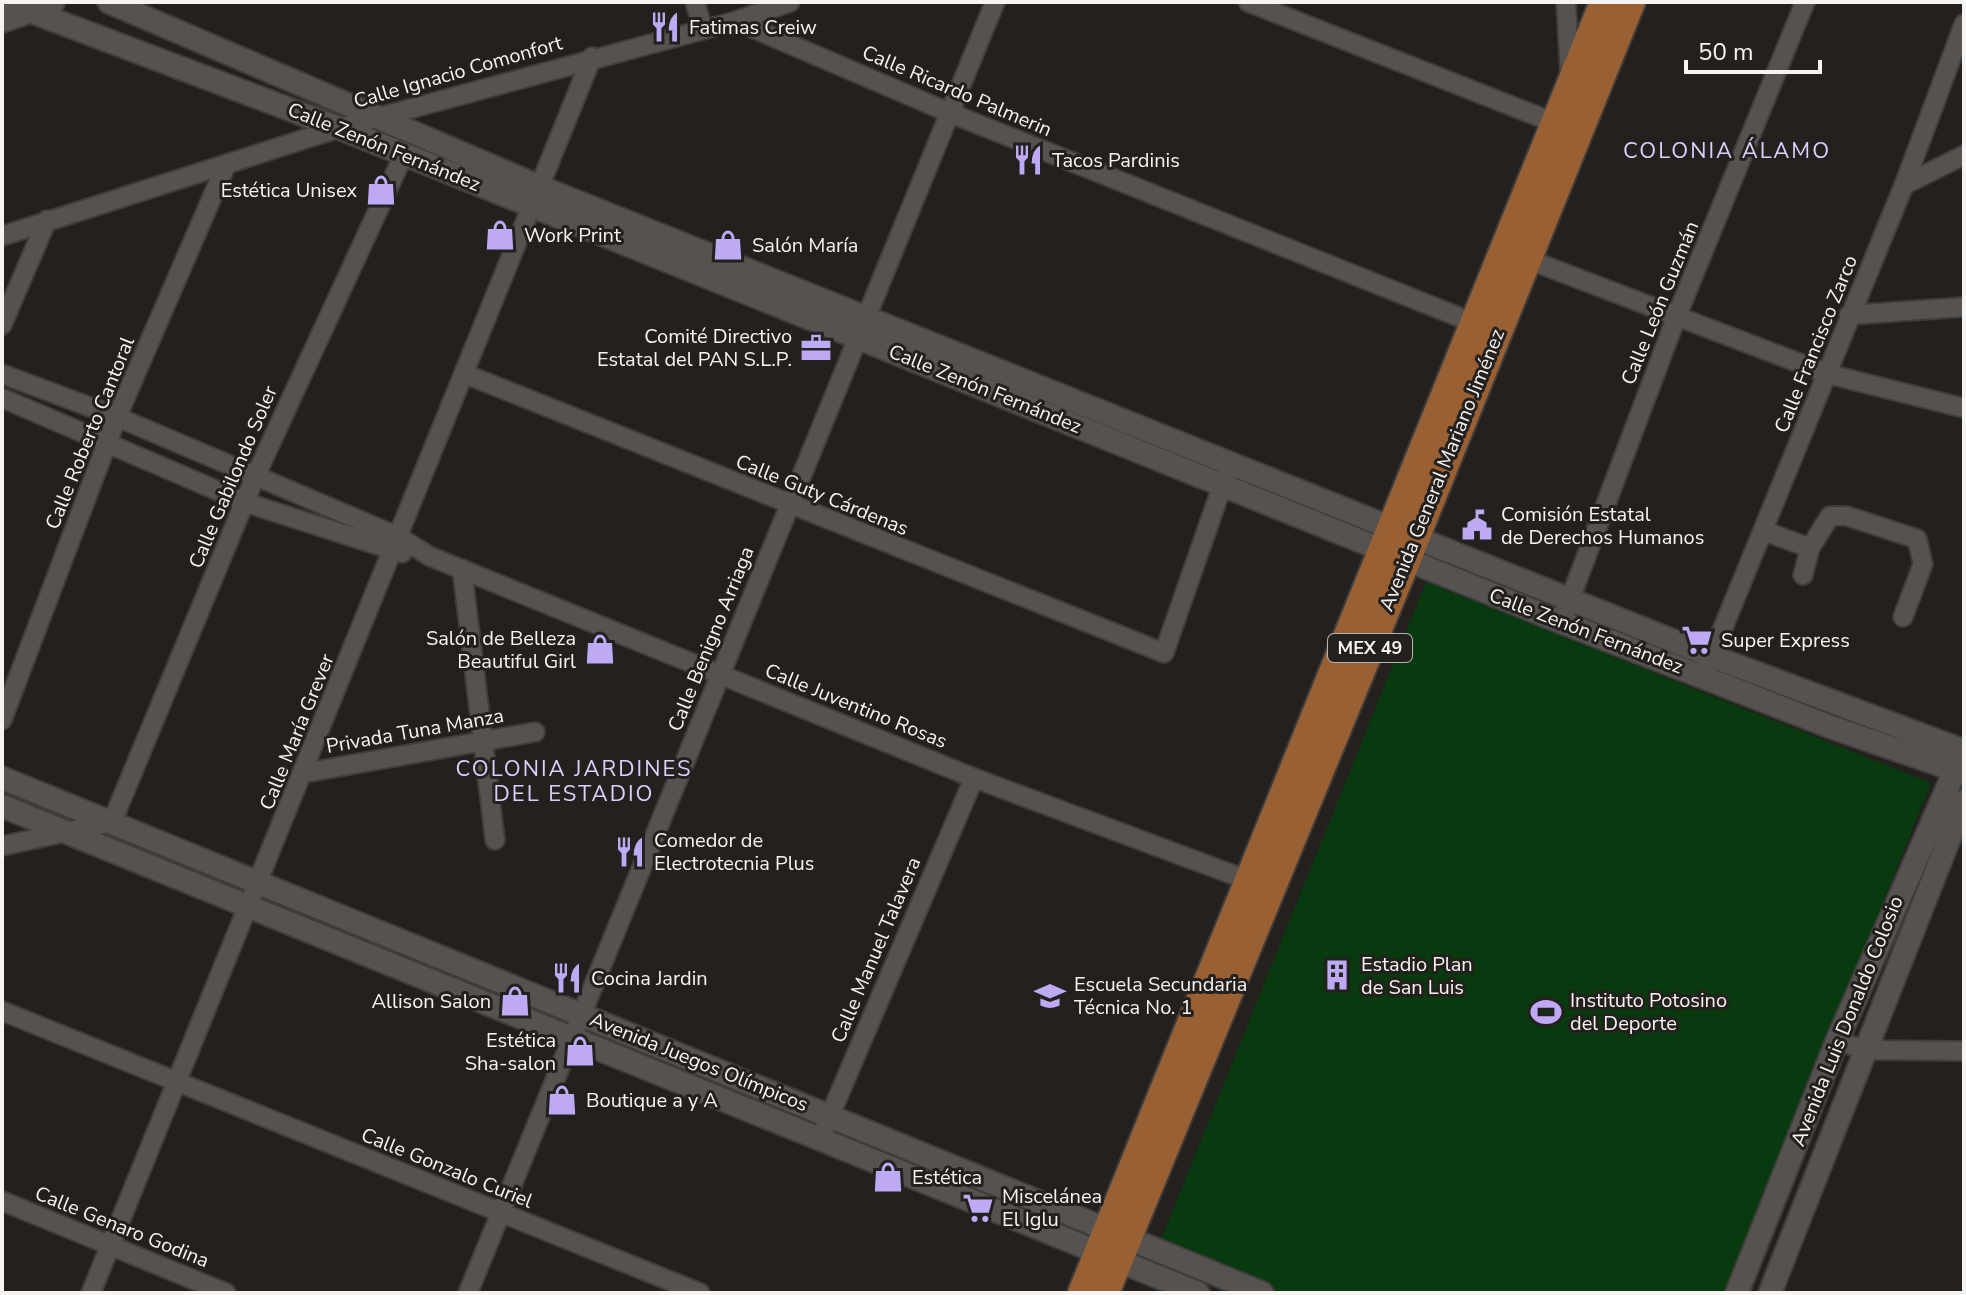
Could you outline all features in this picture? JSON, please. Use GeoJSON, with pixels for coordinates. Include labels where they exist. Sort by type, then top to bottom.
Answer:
{"type":"FeatureCollection","features":[{"type":"Feature","properties":{"kind":"main road","name":"Avenida General Mariano Jiménez"},"geometry":{"type":"LineString","coordinates":[[1399,544],[1474,323],[1604,2]]}},
{"type":"Feature","properties":{"kind":"main road","name":"Avenida General Mariano Jiménez"},"geometry":{"type":"LineString","coordinates":[[1082,1293],[1113,1245],[1399,544],[1527,259],[1631,2]]}},
{"type":"Feature","properties":{"kind":"main road"},"geometry":{"type":"LineString","coordinates":[[2,19],[29,5]]}},
{"type":"Feature","properties":{"kind":"main road","name":"Avenida General Mariano Jiménez"},"geometry":{"type":"LineString","coordinates":[[1105,1293],[1113,1245]]}},
{"type":"Feature","properties":{"kind":"street","name":"Calle Zenón Fernández"},"geometry":{"type":"LineString","coordinates":[[109,2],[385,118],[536,197]]}},
{"type":"Feature","properties":{"kind":"street"},"geometry":{"type":"LineString","coordinates":[[695,2],[703,30]]}},
{"type":"Feature","properties":{"kind":"street","name":"Calle Ignacio Comonfort"},"geometry":{"type":"LineString","coordinates":[[2,236],[339,128],[385,118],[592,57],[736,21],[790,2]]}},
{"type":"Feature","properties":{"kind":"street","name":"Calle Benigno Arriaga"},"geometry":{"type":"LineString","coordinates":[[468,1293],[995,2]]}},
{"type":"Feature","properties":{"kind":"street"},"geometry":{"type":"LineString","coordinates":[[1248,2],[1555,123]]}},
{"type":"Feature","properties":{"kind":"street"},"geometry":{"type":"LineString","coordinates":[[1566,2],[1571,85]]}},
{"type":"Feature","properties":{"kind":"street","name":"Calle León Guzmán"},"geometry":{"type":"LineString","coordinates":[[1561,622],[1676,318],[1805,2]]}},
{"type":"Feature","properties":{"kind":"street","name":"Calle Zenón Fernández"},"geometry":{"type":"LineString","coordinates":[[29,5],[404,154],[536,197],[862,327],[1229,463],[1561,622],[1964,752]]}},
{"type":"Feature","properties":{"kind":"street","name":"Calle Ricardo Palmerin"},"geometry":{"type":"LineString","coordinates":[[736,21],[950,113],[1474,323]]}},
{"type":"Feature","properties":{"kind":"street","name":"Calle Francisco Zarco"},"geometry":{"type":"LineString","coordinates":[[1707,667],[1904,185],[1964,24]]}},
{"type":"Feature","properties":{"kind":"street","name":"Calle María Grever"},"geometry":{"type":"LineString","coordinates":[[91,1293],[592,57]]}},
{"type":"Feature","properties":{"kind":"street","name":"Calle Gabilondo Soler"},"geometry":{"type":"LineString","coordinates":[[112,822],[244,502],[404,154]]}},
{"type":"Feature","properties":{"kind":"street"},"geometry":{"type":"LineString","coordinates":[[1904,185],[1964,155]]}},
{"type":"Feature","properties":{"kind":"street","name":"Calle Roberto Cantoral"},"geometry":{"type":"LineString","coordinates":[[2,720],[117,417],[226,165]]}},
{"type":"Feature","properties":{"kind":"street"},"geometry":{"type":"LineString","coordinates":[[2,325],[47,220]]}},
{"type":"Feature","properties":{"kind":"street"},"geometry":{"type":"LineString","coordinates":[[1527,259],[1828,374],[1964,408]]}},
{"type":"Feature","properties":{"kind":"street"},"geometry":{"type":"LineString","coordinates":[[1849,315],[1960,305]]}},
{"type":"Feature","properties":{"kind":"street","name":"Calle Zenón Fernández"},"geometry":{"type":"LineString","coordinates":[[862,327],[1223,487],[1570,599],[1707,667],[1958,773]]}},
{"type":"Feature","properties":{"kind":"street","name":"Calle Juventino Rosas"},"geometry":{"type":"LineString","coordinates":[[2,374],[117,417],[255,477],[396,544]]}},
{"type":"Feature","properties":{"kind":"street","name":"Calle Guty Cárdenas"},"geometry":{"type":"LineString","coordinates":[[465,374],[789,506],[1164,653],[1223,487]]}},
{"type":"Feature","properties":{"kind":"street","name":"Calle Juventino Rosas"},"geometry":{"type":"LineString","coordinates":[[2,398],[244,502],[429,556],[974,778],[1259,885]]}},
{"type":"Feature","properties":{"kind":"street"},"geometry":{"type":"LineString","coordinates":[[1223,487],[1229,463]]}},
{"type":"Feature","properties":{"kind":"street"},"geometry":{"type":"LineString","coordinates":[[1803,575],[1810,548],[1830,516],[1847,516],[1917,539],[1923,564],[1903,617]]}},
{"type":"Feature","properties":{"kind":"street"},"geometry":{"type":"LineString","coordinates":[[1764,531],[1810,548]]}},
{"type":"Feature","properties":{"kind":"street"},"geometry":{"type":"LineString","coordinates":[[462,569],[495,840]]}},
{"type":"Feature","properties":{"kind":"street","name":"Privada Tuna Manza"},"geometry":{"type":"LineString","coordinates":[[304,773],[535,732]]}},
{"type":"Feature","properties":{"kind":"street","name":"Avenida Luis Donaldo Colosio"},"geometry":{"type":"LineString","coordinates":[[1737,1293],[1837,1041],[1958,773],[1964,752]]}},
{"type":"Feature","properties":{"kind":"street","name":"Avenida Juegos Olímpicos"},"geometry":{"type":"LineString","coordinates":[[2,778],[829,1116],[1113,1245],[1198,1293]]}},
{"type":"Feature","properties":{"kind":"street","name":"Calle Manuel Talavera"},"geometry":{"type":"LineString","coordinates":[[820,1139],[974,778]]}},
{"type":"Feature","properties":{"kind":"street","name":"Avenida Luis Donaldo Colosio"},"geometry":{"type":"LineString","coordinates":[[1770,1293],[1964,801]]}},
{"type":"Feature","properties":{"kind":"street","name":"Avenida Juegos Olímpicos"},"geometry":{"type":"LineString","coordinates":[[2,806],[820,1139],[1113,1245],[1262,1293]]}},
{"type":"Feature","properties":{"kind":"street"},"geometry":{"type":"LineString","coordinates":[[2,846],[112,822]]}},
{"type":"Feature","properties":{"kind":"street","name":"Calle Gonzalo Curiel"},"geometry":{"type":"LineString","coordinates":[[2,1011],[700,1293]]}},
{"type":"Feature","properties":{"kind":"street"},"geometry":{"type":"LineString","coordinates":[[1837,1041],[1867,1050],[1964,1051]]}},
{"type":"Feature","properties":{"kind":"street","name":"Calle Genaro Godina"},"geometry":{"type":"LineString","coordinates":[[2,1201],[226,1293]]}},
{"type":"Feature","properties":{"kind":"street"},"geometry":{"type":"LineString","coordinates":[[1759,1239],[1787,1250]]}},
{"type":"Feature","properties":{"kind":"green space","name":"Instituto Potosino del Deporte"},"geometry":{"type":"Polygon","coordinates":[[[1426,582],[1931,783],[1726,1293],[1282,1293],[1160,1242],[1426,582]]]}},
{"type":"Feature","properties":{"kind":"place","name":"Fatimas Creiw"},"geometry":{"type":"Point","coordinates":[665,27]}},
{"type":"Feature","properties":{"kind":"place","name":"Tacos Pardinis"},"geometry":{"type":"Point","coordinates":[1028,160]}},
{"type":"Feature","properties":{"kind":"place","name":"Estética Unisex"},"geometry":{"type":"Point","coordinates":[381,190]}},
{"type":"Feature","properties":{"kind":"place","name":"Work Print"},"geometry":{"type":"Point","coordinates":[500,235]}},
{"type":"Feature","properties":{"kind":"place","name":"Salón María"},"geometry":{"type":"Point","coordinates":[728,245]}},
{"type":"Feature","properties":{"kind":"place","name":"Comité Directivo Estatal del PAN S.L.P."},"geometry":{"type":"Point","coordinates":[816,348]}},
{"type":"Feature","properties":{"kind":"place","name":"Comisión Estatal de Derechos Humanos"},"geometry":{"type":"Point","coordinates":[1477,525]}},
{"type":"Feature","properties":{"kind":"place","name":"Super Express"},"geometry":{"type":"Point","coordinates":[1697,640]}},
{"type":"Feature","properties":{"kind":"place","name":"Salón de Belleza Beautiful Girl"},"geometry":{"type":"Point","coordinates":[600,649]}},
{"type":"Feature","properties":{"kind":"place","name":"Comedor de Electrotecnia Plus"},"geometry":{"type":"Point","coordinates":[630,852]}},
{"type":"Feature","properties":{"kind":"place","name":"Estadio Plan de San Luis"},"geometry":{"type":"Point","coordinates":[1337,975]}},
{"type":"Feature","properties":{"kind":"place","name":"Cocina Jardin"},"geometry":{"type":"Point","coordinates":[567,978]}},
{"type":"Feature","properties":{"kind":"place","name":"Escuela Secundaria Técnica No. 1"},"geometry":{"type":"Point","coordinates":[1050,996]}},
{"type":"Feature","properties":{"kind":"place","name":"Allison Salon"},"geometry":{"type":"Point","coordinates":[515,1001]}},
{"type":"Feature","properties":{"kind":"place","name":"Instituto Potosino del Deporte"},"geometry":{"type":"Point","coordinates":[1546,1012]}},
{"type":"Feature","properties":{"kind":"place","name":"Estética Sha-salon"},"geometry":{"type":"Point","coordinates":[580,1051]}},
{"type":"Feature","properties":{"kind":"place","name":"Boutique a y A"},"geometry":{"type":"Point","coordinates":[562,1100]}},
{"type":"Feature","properties":{"kind":"place","name":"Estética"},"geometry":{"type":"Point","coordinates":[888,1177]}},
{"type":"Feature","properties":{"kind":"place","name":"Miscelánea El Iglu"},"geometry":{"type":"Point","coordinates":[978,1208]}},
{"type":"Feature","properties":{"kind":"district","name":"COLONIA ÁLAMO"},"geometry":{"type":"Point","coordinates":[1727,151]}},
{"type":"Feature","properties":{"kind":"district","name":"COLONIA JARDINES DEL ESTADIO"},"geometry":{"type":"Point","coordinates":[574,782]}}]}
